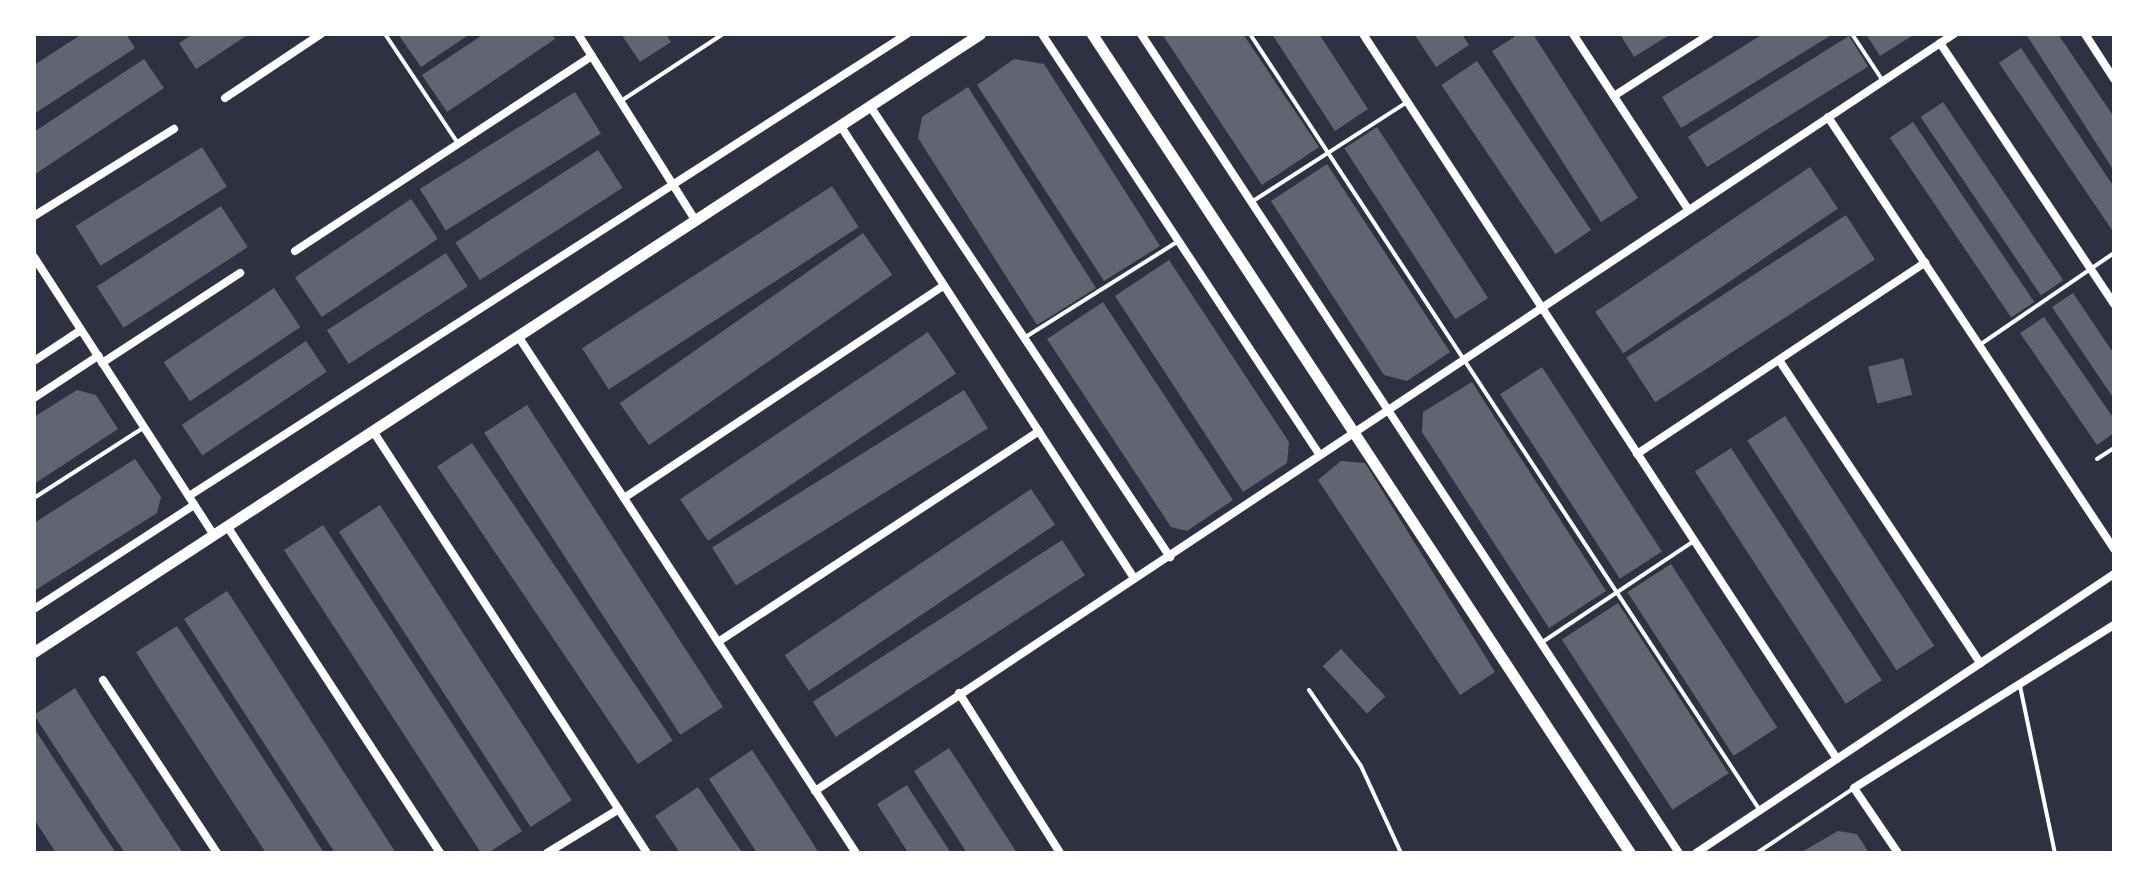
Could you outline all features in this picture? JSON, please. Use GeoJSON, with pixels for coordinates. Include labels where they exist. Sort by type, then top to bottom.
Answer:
{"type":"FeatureCollection","features":[{"type":"Feature","properties":{"kind":"street"},"geometry":{"type":"LineString","coordinates":[[225,98],[321,34]]}},
{"type":"Feature","properties":{"kind":"street"},"geometry":{"type":"LineString","coordinates":[[578,34],[695,220]]}},
{"type":"Feature","properties":{"kind":"street"},"geometry":{"type":"LineString","coordinates":[[34,609],[347,394],[907,34]]}},
{"type":"Feature","properties":{"kind":"street"},"geometry":{"type":"LineString","coordinates":[[34,652],[980,34]]}},
{"type":"Feature","properties":{"kind":"street"},"geometry":{"type":"LineString","coordinates":[[1042,34],[1319,454]]}},
{"type":"Feature","properties":{"kind":"street"},"geometry":{"type":"LineString","coordinates":[[1092,34],[1630,853]]}},
{"type":"Feature","properties":{"kind":"street"},"geometry":{"type":"LineString","coordinates":[[1141,34],[1679,853]]}},
{"type":"Feature","properties":{"kind":"street"},"geometry":{"type":"LineString","coordinates":[[1363,34],[1837,759]]}},
{"type":"Feature","properties":{"kind":"street"},"geometry":{"type":"LineString","coordinates":[[1573,34],[1688,209]]}},
{"type":"Feature","properties":{"kind":"street"},"geometry":{"type":"LineString","coordinates":[[1614,96],[1710,34]]}},
{"type":"Feature","properties":{"kind":"street"},"geometry":{"type":"LineString","coordinates":[[815,791],[959,693],[1170,557],[1386,407],[1954,34]]}},
{"type":"Feature","properties":{"kind":"street"},"geometry":{"type":"LineString","coordinates":[[2085,34],[2114,79]]}},
{"type":"Feature","properties":{"kind":"street"},"geometry":{"type":"LineString","coordinates":[[1940,43],[2114,304]]}},
{"type":"Feature","properties":{"kind":"street"},"geometry":{"type":"LineString","coordinates":[[295,251],[592,56]]}},
{"type":"Feature","properties":{"kind":"street"},"geometry":{"type":"LineString","coordinates":[[870,106],[1170,557]]}},
{"type":"Feature","properties":{"kind":"street"},"geometry":{"type":"LineString","coordinates":[[1828,117],[2114,549]]}},
{"type":"Feature","properties":{"kind":"street"},"geometry":{"type":"LineString","coordinates":[[840,125],[1134,578]]}},
{"type":"Feature","properties":{"kind":"street"},"geometry":{"type":"LineString","coordinates":[[34,216],[174,129]]}},
{"type":"Feature","properties":{"kind":"street"},"geometry":{"type":"LineString","coordinates":[[34,257],[213,534]]}},
{"type":"Feature","properties":{"kind":"street"},"geometry":{"type":"LineString","coordinates":[[1637,454],[1925,263]]}},
{"type":"Feature","properties":{"kind":"street"},"geometry":{"type":"LineString","coordinates":[[34,398],[240,273]]}},
{"type":"Feature","properties":{"kind":"street"},"geometry":{"type":"LineString","coordinates":[[624,498],[944,285]]}},
{"type":"Feature","properties":{"kind":"street"},"geometry":{"type":"LineString","coordinates":[[34,361],[81,330]]}},
{"type":"Feature","properties":{"kind":"street"},"geometry":{"type":"LineString","coordinates":[[518,336],[856,853]]}},
{"type":"Feature","properties":{"kind":"street"},"geometry":{"type":"LineString","coordinates":[[1779,360],[1980,663]]}},
{"type":"Feature","properties":{"kind":"street"},"geometry":{"type":"LineString","coordinates":[[373,431],[647,853]]}},
{"type":"Feature","properties":{"kind":"street"},"geometry":{"type":"LineString","coordinates":[[718,642],[1039,431]]}},
{"type":"Feature","properties":{"kind":"street"},"geometry":{"type":"LineString","coordinates":[[227,526],[440,853]]}},
{"type":"Feature","properties":{"kind":"street"},"geometry":{"type":"LineString","coordinates":[[1696,853],[2114,574]]}},
{"type":"Feature","properties":{"kind":"street"},"geometry":{"type":"LineString","coordinates":[[1898,853],[1854,788],[2114,625]]}},
{"type":"Feature","properties":{"kind":"street"},"geometry":{"type":"LineString","coordinates":[[103,680],[217,853]]}},
{"type":"Feature","properties":{"kind":"street"},"geometry":{"type":"LineString","coordinates":[[959,693],[1060,853]]}},
{"type":"Feature","properties":{"kind":"street"},"geometry":{"type":"LineString","coordinates":[[547,853],[619,809]]}},
{"type":"Feature","properties":{"kind":"lane"},"geometry":{"type":"LineString","coordinates":[[385,34],[458,144]]}},
{"type":"Feature","properties":{"kind":"lane"},"geometry":{"type":"LineString","coordinates":[[620,102],[723,34]]}},
{"type":"Feature","properties":{"kind":"lane"},"geometry":{"type":"LineString","coordinates":[[1250,34],[1760,811]]}},
{"type":"Feature","properties":{"kind":"lane"},"geometry":{"type":"LineString","coordinates":[[1852,34],[1883,81]]}},
{"type":"Feature","properties":{"kind":"lane"},"geometry":{"type":"LineString","coordinates":[[1251,203],[1407,102]]}},
{"type":"Feature","properties":{"kind":"lane"},"geometry":{"type":"LineString","coordinates":[[1024,338],[1177,242]]}},
{"type":"Feature","properties":{"kind":"lane"},"geometry":{"type":"LineString","coordinates":[[1979,346],[2114,253]]}},
{"type":"Feature","properties":{"kind":"lane"},"geometry":{"type":"LineString","coordinates":[[34,498],[144,427]]}},
{"type":"Feature","properties":{"kind":"lane"},"geometry":{"type":"LineString","coordinates":[[2097,459],[2114,448]]}},
{"type":"Feature","properties":{"kind":"lane"},"geometry":{"type":"LineString","coordinates":[[1541,643],[1694,541]]}},
{"type":"Feature","properties":{"kind":"lane"},"geometry":{"type":"LineString","coordinates":[[2020,684],[2055,853]]}},
{"type":"Feature","properties":{"kind":"lane"},"geometry":{"type":"LineString","coordinates":[[1309,690],[1361,766],[1401,853]]}},
{"type":"Feature","properties":{"kind":"lane"},"geometry":{"type":"LineString","coordinates":[[1757,853],[1854,788]]}},
{"type":"Feature","properties":{"kind":"building"},"geometry":{"type":"Polygon","coordinates":[[[82,34],[126,34],[135,48],[34,114],[34,65],[82,34]]]}},
{"type":"Feature","properties":{"kind":"building"},"geometry":{"type":"Polygon","coordinates":[[[193,34],[249,34],[196,69],[179,43],[193,34]]]}},
{"type":"Feature","properties":{"kind":"building"},"geometry":{"type":"Polygon","coordinates":[[[398,34],[470,34],[421,67],[398,34]]]}},
{"type":"Feature","properties":{"kind":"building"},"geometry":{"type":"Polygon","coordinates":[[[484,34],[552,34],[555,39],[447,112],[422,75],[484,34]]]}},
{"type":"Feature","properties":{"kind":"building"},"geometry":{"type":"Polygon","coordinates":[[[621,34],[666,34],[671,42],[640,62],[621,34]]]}},
{"type":"Feature","properties":{"kind":"building"},"geometry":{"type":"Polygon","coordinates":[[[1162,34],[1243,34],[1319,147],[1262,185],[1162,34]]]}},
{"type":"Feature","properties":{"kind":"building"},"geometry":{"type":"Polygon","coordinates":[[[1272,34],[1319,34],[1368,109],[1335,131],[1272,34]]]}},
{"type":"Feature","properties":{"kind":"building"},"geometry":{"type":"Polygon","coordinates":[[[1414,34],[1462,34],[1469,45],[1436,67],[1414,34]]]}},
{"type":"Feature","properties":{"kind":"building"},"geometry":{"type":"Polygon","coordinates":[[[1519,34],[1533,34],[1638,198],[1601,222],[1492,51],[1519,34]]]}},
{"type":"Feature","properties":{"kind":"building"},"geometry":{"type":"Polygon","coordinates":[[[1620,34],[1671,34],[1634,57],[1620,34]]]}},
{"type":"Feature","properties":{"kind":"building"},"geometry":{"type":"Polygon","coordinates":[[[1763,34],[1833,34],[1681,128],[1662,97],[1763,34]]]}},
{"type":"Feature","properties":{"kind":"building"},"geometry":{"type":"Polygon","coordinates":[[[1866,34],[1915,34],[1880,56],[1866,34]]]}},
{"type":"Feature","properties":{"kind":"building"},"geometry":{"type":"Polygon","coordinates":[[[2026,34],[2058,34],[2114,117],[2114,171],[2026,34]]]}},
{"type":"Feature","properties":{"kind":"building"},"geometry":{"type":"Polygon","coordinates":[[[1849,36],[1868,67],[1707,167],[1688,137],[1849,36]]]}},
{"type":"Feature","properties":{"kind":"building"},"geometry":{"type":"Polygon","coordinates":[[[2021,48],[2114,187],[2114,233],[1999,63],[2021,48]]]}},
{"type":"Feature","properties":{"kind":"building"},"geometry":{"type":"Polygon","coordinates":[[[144,59],[164,88],[34,175],[34,132],[144,59]]]}},
{"type":"Feature","properties":{"kind":"building"},"geometry":{"type":"Polygon","coordinates":[[[1014,59],[1044,64],[1160,246],[1104,281],[977,85],[1014,59]]]}},
{"type":"Feature","properties":{"kind":"building"},"geometry":{"type":"Polygon","coordinates":[[[1477,61],[1591,230],[1555,254],[1441,85],[1477,61]]]}},
{"type":"Feature","properties":{"kind":"building"},"geometry":{"type":"Polygon","coordinates":[[[968,87],[1096,288],[1037,325],[918,138],[922,117],[968,87]]]}},
{"type":"Feature","properties":{"kind":"building"},"geometry":{"type":"Polygon","coordinates":[[[575,92],[601,134],[446,231],[420,189],[575,92]]]}},
{"type":"Feature","properties":{"kind":"building"},"geometry":{"type":"Polygon","coordinates":[[[1943,102],[2063,280],[2041,295],[1921,117],[1943,102]]]}},
{"type":"Feature","properties":{"kind":"building"},"geometry":{"type":"Polygon","coordinates":[[[1913,122],[2034,302],[2011,318],[1890,138],[1913,122]]]}},
{"type":"Feature","properties":{"kind":"building"},"geometry":{"type":"Polygon","coordinates":[[[1377,127],[1488,298],[1455,319],[1344,148],[1377,127]]]}},
{"type":"Feature","properties":{"kind":"building"},"geometry":{"type":"Polygon","coordinates":[[[202,147],[227,187],[101,266],[76,226],[202,147]]]}},
{"type":"Feature","properties":{"kind":"building"},"geometry":{"type":"Polygon","coordinates":[[[598,150],[623,188],[480,280],[455,243],[598,150]]]}},
{"type":"Feature","properties":{"kind":"building"},"geometry":{"type":"Polygon","coordinates":[[[1327,164],[1450,352],[1407,381],[1384,375],[1271,201],[1327,164]]]}},
{"type":"Feature","properties":{"kind":"building"},"geometry":{"type":"Polygon","coordinates":[[[1810,167],[1838,208],[1623,353],[1595,312],[1810,167]]]}},
{"type":"Feature","properties":{"kind":"building"},"geometry":{"type":"Polygon","coordinates":[[[832,186],[859,227],[609,389],[582,348],[832,186]]]}},
{"type":"Feature","properties":{"kind":"building"},"geometry":{"type":"Polygon","coordinates":[[[411,199],[438,239],[322,317],[295,277],[411,199]]]}},
{"type":"Feature","properties":{"kind":"building"},"geometry":{"type":"Polygon","coordinates":[[[221,206],[248,247],[124,328],[97,287],[221,206]]]}},
{"type":"Feature","properties":{"kind":"building"},"geometry":{"type":"Polygon","coordinates":[[[1846,215],[1875,259],[1655,402],[1626,358],[1846,215]]]}},
{"type":"Feature","properties":{"kind":"building"},"geometry":{"type":"Polygon","coordinates":[[[863,233],[892,275],[649,445],[620,403],[863,233]]]}},
{"type":"Feature","properties":{"kind":"building"},"geometry":{"type":"Polygon","coordinates":[[[446,253],[468,287],[349,364],[327,330],[446,253]]]}},
{"type":"Feature","properties":{"kind":"building"},"geometry":{"type":"Polygon","coordinates":[[[1169,260],[1289,442],[1287,463],[1243,492],[1115,296],[1169,260]]]}},
{"type":"Feature","properties":{"kind":"building"},"geometry":{"type":"Polygon","coordinates":[[[274,288],[300,327],[190,401],[164,362],[274,288]]]}},
{"type":"Feature","properties":{"kind":"building"},"geometry":{"type":"Polygon","coordinates":[[[2073,293],[2114,354],[2114,399],[2052,307],[2073,293]]]}},
{"type":"Feature","properties":{"kind":"building"},"geometry":{"type":"Polygon","coordinates":[[[1103,302],[1233,500],[1187,531],[1171,527],[1047,339],[1103,302]]]}},
{"type":"Feature","properties":{"kind":"building"},"geometry":{"type":"Polygon","coordinates":[[[2044,317],[2114,419],[2114,433],[2097,445],[2020,333],[2044,317]]]}},
{"type":"Feature","properties":{"kind":"building"},"geometry":{"type":"Polygon","coordinates":[[[928,332],[956,373],[708,541],[680,499],[928,332]]]}},
{"type":"Feature","properties":{"kind":"building"},"geometry":{"type":"Polygon","coordinates":[[[306,341],[327,372],[202,456],[182,425],[306,341]]]}},
{"type":"Feature","properties":{"kind":"building"},"geometry":{"type":"Polygon","coordinates":[[[1903,358],[1912,395],[1877,404],[1868,367],[1903,358]]]}},
{"type":"Feature","properties":{"kind":"building"},"geometry":{"type":"Polygon","coordinates":[[[1542,367],[1662,552],[1620,579],[1500,394],[1542,367]]]}},
{"type":"Feature","properties":{"kind":"building"},"geometry":{"type":"Polygon","coordinates":[[[1472,382],[1606,591],[1549,628],[1422,432],[1423,412],[1472,382]]]}},
{"type":"Feature","properties":{"kind":"building"},"geometry":{"type":"Polygon","coordinates":[[[77,390],[96,395],[118,429],[34,484],[34,417],[77,390]]]}},
{"type":"Feature","properties":{"kind":"building"},"geometry":{"type":"Polygon","coordinates":[[[964,390],[988,428],[736,586],[712,547],[964,390]]]}},
{"type":"Feature","properties":{"kind":"building"},"geometry":{"type":"Polygon","coordinates":[[[527,405],[723,707],[680,735],[484,433],[527,405]]]}},
{"type":"Feature","properties":{"kind":"building"},"geometry":{"type":"Polygon","coordinates":[[[1785,416],[1934,646],[1896,670],[1747,441],[1785,416]]]}},
{"type":"Feature","properties":{"kind":"building"},"geometry":{"type":"Polygon","coordinates":[[[472,443],[673,741],[638,764],[437,466],[472,443]]]}},
{"type":"Feature","properties":{"kind":"building"},"geometry":{"type":"Polygon","coordinates":[[[1731,448],[1882,680],[1846,704],[1695,471],[1731,448]]]}},
{"type":"Feature","properties":{"kind":"building"},"geometry":{"type":"Polygon","coordinates":[[[135,459],[161,497],[157,513],[34,591],[34,523],[135,459]]]}},
{"type":"Feature","properties":{"kind":"building"},"geometry":{"type":"Polygon","coordinates":[[[1341,461],[1365,463],[1495,672],[1460,695],[1318,480],[1341,461]]]}},
{"type":"Feature","properties":{"kind":"building"},"geometry":{"type":"Polygon","coordinates":[[[1031,489],[1055,525],[809,691],[785,655],[1031,489]]]}},
{"type":"Feature","properties":{"kind":"building"},"geometry":{"type":"Polygon","coordinates":[[[380,505],[572,800],[531,827],[339,532],[380,505]]]}},
{"type":"Feature","properties":{"kind":"building"},"geometry":{"type":"Polygon","coordinates":[[[323,525],[522,831],[488,853],[481,853],[284,550],[323,525]]]}},
{"type":"Feature","properties":{"kind":"building"},"geometry":{"type":"Polygon","coordinates":[[[1062,540],[1085,575],[836,737],[813,702],[1062,540]]]}},
{"type":"Feature","properties":{"kind":"building"},"geometry":{"type":"Polygon","coordinates":[[[1671,564],[1777,728],[1734,756],[1627,592],[1671,564]]]}},
{"type":"Feature","properties":{"kind":"building"},"geometry":{"type":"Polygon","coordinates":[[[227,591],[396,853],[335,853],[265,745],[184,619],[227,591]]]}},
{"type":"Feature","properties":{"kind":"building"},"geometry":{"type":"Polygon","coordinates":[[[1618,603],[1729,773],[1672,810],[1562,639],[1618,603]]]}},
{"type":"Feature","properties":{"kind":"building"},"geometry":{"type":"Polygon","coordinates":[[[177,626],[324,853],[266,853],[156,684],[136,652],[177,626]]]}},
{"type":"Feature","properties":{"kind":"building"},"geometry":{"type":"Polygon","coordinates":[[[1341,649],[1385,697],[1367,714],[1323,666],[1341,649]]]}},
{"type":"Feature","properties":{"kind":"building"},"geometry":{"type":"Polygon","coordinates":[[[75,688],[183,853],[125,853],[34,715],[75,688]]]}},
{"type":"Feature","properties":{"kind":"building"},"geometry":{"type":"Polygon","coordinates":[[[34,728],[116,853],[56,853],[34,819],[34,728]]]}},
{"type":"Feature","properties":{"kind":"building"},"geometry":{"type":"Polygon","coordinates":[[[949,748],[1017,853],[967,853],[928,793],[914,771],[949,748]]]}},
{"type":"Feature","properties":{"kind":"building"},"geometry":{"type":"Polygon","coordinates":[[[752,750],[819,853],[757,853],[709,779],[752,750]]]}},
{"type":"Feature","properties":{"kind":"building"},"geometry":{"type":"Polygon","coordinates":[[[907,785],[951,853],[907,851],[877,804],[907,785]]]}},
{"type":"Feature","properties":{"kind":"building"},"geometry":{"type":"Polygon","coordinates":[[[698,787],[743,853],[680,853],[655,816],[698,787]]]}},
{"type":"Feature","properties":{"kind":"building"},"geometry":{"type":"Polygon","coordinates":[[[1838,831],[1857,834],[1869,853],[1800,853],[1838,831]]]}}]}
